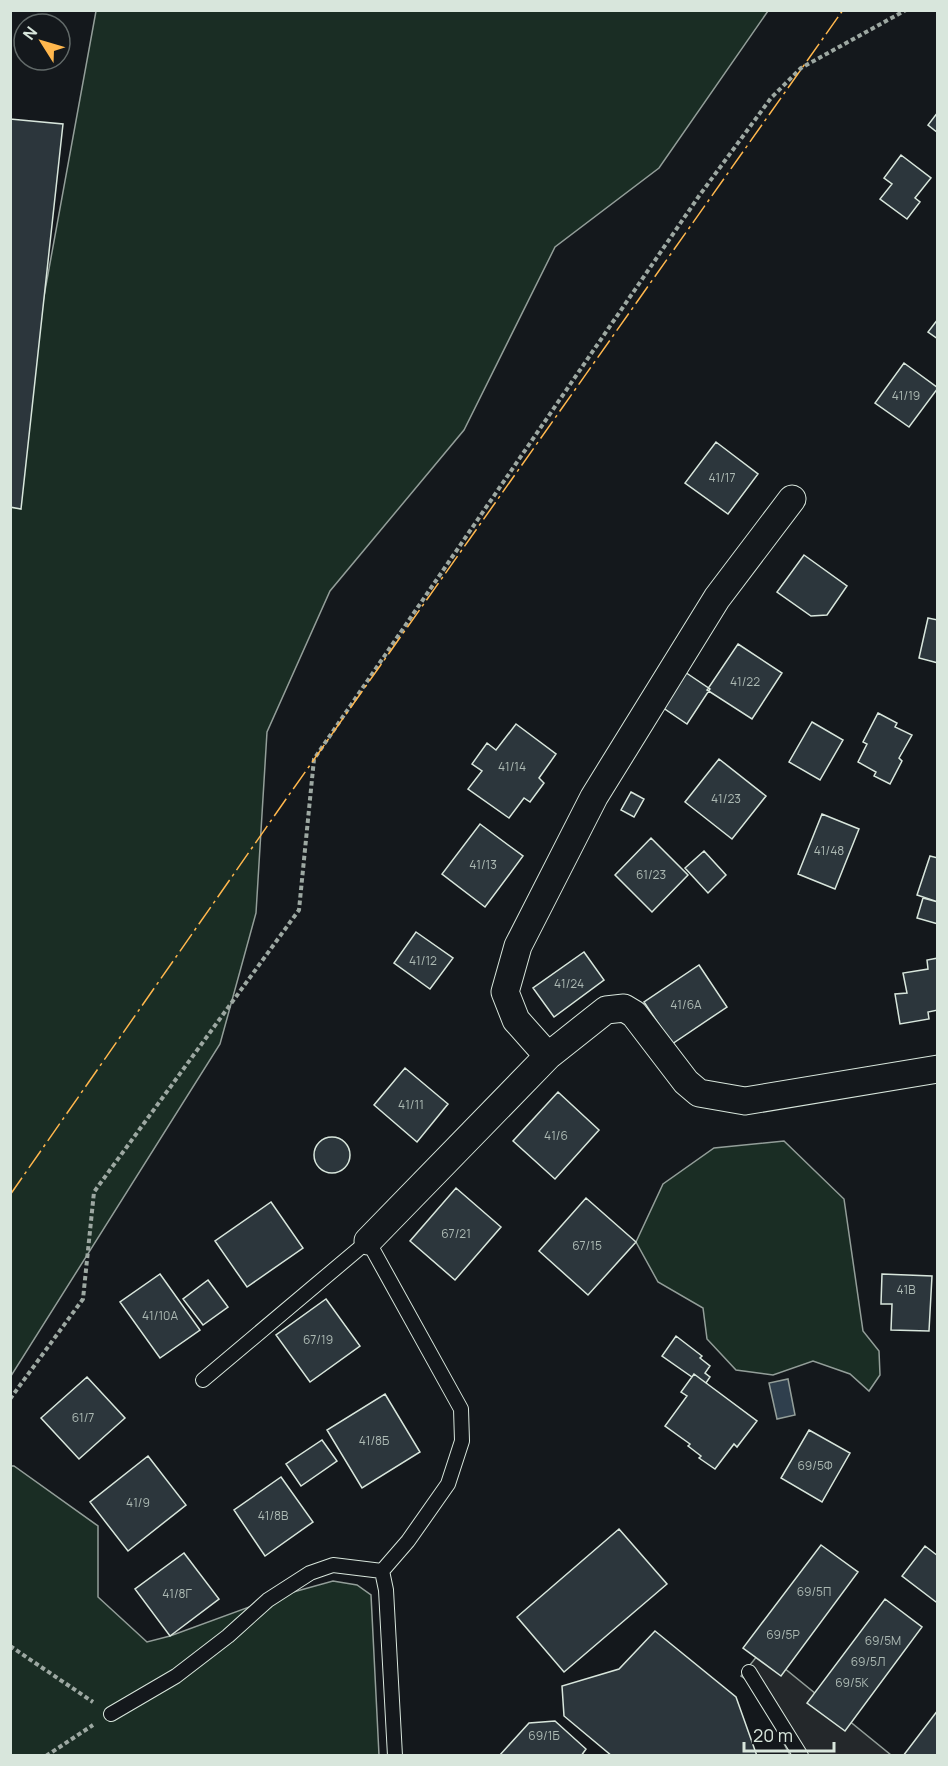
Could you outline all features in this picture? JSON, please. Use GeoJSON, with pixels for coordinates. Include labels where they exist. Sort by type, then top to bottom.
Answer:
{"type":"FeatureCollection","features":[{"type":"Feature","properties":{"kind":"street"},"geometry":{"type":"LineString","coordinates":[[548,1056],[516,1020],[505,992],[518,946],[600,787],[717,598],[792,499]]}},
{"type":"Feature","properties":{"kind":"street"},"geometry":{"type":"LineString","coordinates":[[368,1241],[548,1056],[606,1010],[624,1008],[634,1014],[686,1082],[699,1093],[745,1101],[938,1069]]}},
{"type":"Feature","properties":{"kind":"lane"},"geometry":{"type":"LineString","coordinates":[[203,1380],[368,1241],[461,1409],[462,1441],[448,1484],[408,1541],[382,1571]]}},
{"type":"Feature","properties":{"kind":"lane"},"geometry":{"type":"LineString","coordinates":[[111,1714],[176,1676],[228,1636],[268,1600],[310,1573],[333,1565],[382,1571]]}},
{"type":"Feature","properties":{"kind":"lane"},"geometry":{"type":"LineString","coordinates":[[382,1571],[387,1590],[395,1755]]}},
{"type":"Feature","properties":{"kind":"lane"},"geometry":{"type":"LineString","coordinates":[[749,1672],[801,1755]]}},
{"type":"Feature","properties":{"kind":"path"},"geometry":{"type":"LineString","coordinates":[[10,1399],[83,1299],[94,1192],[299,910],[314,759],[699,196],[771,98],[801,68],[906,10]]}},
{"type":"Feature","properties":{"kind":"path"},"geometry":{"type":"LineString","coordinates":[[10,1646],[111,1714],[46,1755]]}},
{"type":"Feature","properties":{"kind":"green space"},"geometry":{"type":"Polygon","coordinates":[[[96,11],[768,11],[659,168],[555,247],[464,430],[330,591],[267,732],[256,913],[220,1044],[11,1376],[11,477],[96,11]]]}},
{"type":"Feature","properties":{"kind":"green space"},"geometry":{"type":"Polygon","coordinates":[[[784,1141],[844,1199],[863,1331],[879,1351],[880,1375],[869,1391],[850,1374],[813,1361],[773,1375],[736,1370],[707,1339],[703,1308],[658,1282],[636,1242],[663,1184],[714,1148],[784,1141]]]}},
{"type":"Feature","properties":{"kind":"green space"},"geometry":{"type":"Polygon","coordinates":[[[10,1466],[14,1466],[98,1526],[98,1597],[147,1642],[170,1636],[279,1596],[333,1581],[357,1585],[371,1595],[379,1755],[11,1755],[10,1466]]]}},
{"type":"Feature","properties":{"kind":"shaded area"},"geometry":{"type":"Polygon","coordinates":[[[762,1650],[891,1755],[790,1755],[752,1683],[741,1676],[762,1650]]]}},
{"type":"Feature","properties":{"kind":"water"},"geometry":{"type":"Polygon","coordinates":[[[788,1379],[795,1415],[777,1419],[769,1383],[788,1379]]]}},
{"type":"Feature","properties":{"kind":"building"},"geometry":{"type":"Polygon","coordinates":[[[938,112],[938,133],[928,125],[938,112]]]}},
{"type":"Feature","properties":{"kind":"building"},"geometry":{"type":"Polygon","coordinates":[[[10,119],[63,124],[21,509],[10,507],[10,119]]]}},
{"type":"Feature","properties":{"kind":"building"},"geometry":{"type":"Polygon","coordinates":[[[901,155],[931,178],[915,198],[920,202],[907,219],[880,199],[892,184],[884,178],[901,155]]]}},
{"type":"Feature","properties":{"kind":"building"},"geometry":{"type":"Polygon","coordinates":[[[938,319],[938,339],[928,332],[938,319]]]}},
{"type":"Feature","properties":{"kind":"building"},"geometry":{"type":"Polygon","coordinates":[[[904,363],[938,388],[909,427],[875,403],[904,363]]]}},
{"type":"Feature","properties":{"kind":"building"},"geometry":{"type":"Polygon","coordinates":[[[716,442],[758,474],[728,514],[685,483],[716,442]]]}},
{"type":"Feature","properties":{"kind":"building"},"geometry":{"type":"Polygon","coordinates":[[[804,555],[847,586],[827,615],[811,616],[777,592],[804,555]]]}},
{"type":"Feature","properties":{"kind":"building"},"geometry":{"type":"Polygon","coordinates":[[[928,618],[938,620],[938,663],[919,658],[928,618]]]}},
{"type":"Feature","properties":{"kind":"building"},"geometry":{"type":"Polygon","coordinates":[[[738,644],[782,673],[752,719],[707,690],[738,644]]]}},
{"type":"Feature","properties":{"kind":"building"},"geometry":{"type":"Polygon","coordinates":[[[679,668],[710,689],[687,724],[656,703],[679,668]]]}},
{"type":"Feature","properties":{"kind":"building"},"geometry":{"type":"Polygon","coordinates":[[[878,713],[897,723],[895,727],[912,735],[899,758],[902,761],[890,784],[874,776],[876,772],[858,762],[867,744],[863,742],[878,713]]]}},
{"type":"Feature","properties":{"kind":"building"},"geometry":{"type":"Polygon","coordinates":[[[812,722],[843,740],[820,780],[789,762],[812,722]]]}},
{"type":"Feature","properties":{"kind":"building"},"geometry":{"type":"Polygon","coordinates":[[[516,724],[556,754],[539,778],[544,783],[530,802],[524,798],[509,818],[468,789],[482,771],[472,764],[487,743],[496,750],[516,724]]]}},
{"type":"Feature","properties":{"kind":"building"},"geometry":{"type":"Polygon","coordinates":[[[719,759],[766,796],[732,839],[685,802],[719,759]]]}},
{"type":"Feature","properties":{"kind":"building"},"geometry":{"type":"Polygon","coordinates":[[[631,792],[644,799],[634,817],[621,810],[631,792]]]}},
{"type":"Feature","properties":{"kind":"building"},"geometry":{"type":"Polygon","coordinates":[[[822,814],[859,829],[835,889],[798,874],[822,814]]]}},
{"type":"Feature","properties":{"kind":"building"},"geometry":{"type":"Polygon","coordinates":[[[480,824],[523,856],[485,907],[442,874],[480,824]]]}},
{"type":"Feature","properties":{"kind":"building"},"geometry":{"type":"Polygon","coordinates":[[[651,838],[688,875],[652,912],[615,875],[651,838]]]}},
{"type":"Feature","properties":{"kind":"building"},"geometry":{"type":"Polygon","coordinates":[[[704,851],[726,875],[708,893],[685,868],[704,851]]]}},
{"type":"Feature","properties":{"kind":"building"},"geometry":{"type":"Polygon","coordinates":[[[930,856],[938,858],[938,902],[917,895],[930,856]]]}},
{"type":"Feature","properties":{"kind":"building"},"geometry":{"type":"Polygon","coordinates":[[[923,898],[938,902],[938,924],[917,918],[923,898]]]}},
{"type":"Feature","properties":{"kind":"building"},"geometry":{"type":"Polygon","coordinates":[[[416,932],[453,958],[430,989],[394,963],[416,932]]]}},
{"type":"Feature","properties":{"kind":"building"},"geometry":{"type":"Polygon","coordinates":[[[584,952],[604,980],[554,1017],[533,988],[584,952]]]}},
{"type":"Feature","properties":{"kind":"building"},"geometry":{"type":"Polygon","coordinates":[[[938,958],[938,1010],[928,1012],[929,1019],[900,1024],[895,994],[907,993],[903,973],[928,969],[927,960],[938,958]]]}},
{"type":"Feature","properties":{"kind":"building"},"geometry":{"type":"Polygon","coordinates":[[[699,965],[727,1007],[672,1044],[644,1002],[699,965]]]}},
{"type":"Feature","properties":{"kind":"building"},"geometry":{"type":"Polygon","coordinates":[[[405,1068],[448,1104],[417,1142],[374,1105],[405,1068]]]}},
{"type":"Feature","properties":{"kind":"building"},"geometry":{"type":"Polygon","coordinates":[[[558,1092],[599,1130],[555,1179],[513,1141],[558,1092]]]}},
{"type":"Feature","properties":{"kind":"building"},"geometry":{"type":"Polygon","coordinates":[[[332,1137],[345,1142],[350,1155],[345,1168],[332,1173],[319,1168],[314,1155],[319,1142],[332,1137]]]}},
{"type":"Feature","properties":{"kind":"building"},"geometry":{"type":"Polygon","coordinates":[[[456,1188],[501,1227],[455,1280],[410,1241],[456,1188]]]}},
{"type":"Feature","properties":{"kind":"building"},"geometry":{"type":"Polygon","coordinates":[[[586,1198],[636,1242],[588,1295],[539,1251],[586,1198]]]}},
{"type":"Feature","properties":{"kind":"building"},"geometry":{"type":"Polygon","coordinates":[[[271,1202],[303,1248],[247,1287],[215,1241],[271,1202]]]}},
{"type":"Feature","properties":{"kind":"building"},"geometry":{"type":"Polygon","coordinates":[[[160,1274],[200,1330],[160,1358],[120,1302],[160,1274]]]}},
{"type":"Feature","properties":{"kind":"building"},"geometry":{"type":"Polygon","coordinates":[[[882,1274],[932,1276],[929,1331],[891,1330],[892,1304],[881,1304],[882,1274]]]}},
{"type":"Feature","properties":{"kind":"building"},"geometry":{"type":"Polygon","coordinates":[[[208,1280],[228,1307],[203,1325],[183,1299],[208,1280]]]}},
{"type":"Feature","properties":{"kind":"building"},"geometry":{"type":"Polygon","coordinates":[[[326,1299],[360,1346],[310,1382],[276,1335],[326,1299]]]}},
{"type":"Feature","properties":{"kind":"building"},"geometry":{"type":"Polygon","coordinates":[[[676,1336],[702,1356],[700,1358],[710,1366],[705,1373],[710,1377],[706,1383],[694,1374],[692,1377],[662,1356],[676,1336]]]}},
{"type":"Feature","properties":{"kind":"building"},"geometry":{"type":"Polygon","coordinates":[[[694,1374],[757,1421],[737,1447],[734,1444],[715,1469],[699,1458],[701,1456],[688,1446],[690,1444],[665,1426],[687,1396],[681,1392],[694,1374]]]}},
{"type":"Feature","properties":{"kind":"building"},"geometry":{"type":"Polygon","coordinates":[[[87,1377],[125,1418],[79,1459],[41,1418],[87,1377]]]}},
{"type":"Feature","properties":{"kind":"building"},"geometry":{"type":"Polygon","coordinates":[[[385,1394],[420,1452],[362,1488],[327,1430],[385,1394]]]}},
{"type":"Feature","properties":{"kind":"building"},"geometry":{"type":"Polygon","coordinates":[[[809,1430],[850,1453],[822,1502],[781,1478],[809,1430]]]}},
{"type":"Feature","properties":{"kind":"building"},"geometry":{"type":"Polygon","coordinates":[[[322,1440],[337,1461],[301,1486],[286,1464],[322,1440]]]}},
{"type":"Feature","properties":{"kind":"building"},"geometry":{"type":"Polygon","coordinates":[[[148,1456],[186,1505],[128,1551],[90,1502],[148,1456]]]}},
{"type":"Feature","properties":{"kind":"building"},"geometry":{"type":"Polygon","coordinates":[[[281,1477],[313,1522],[265,1556],[234,1510],[281,1477]]]}},
{"type":"Feature","properties":{"kind":"building"},"geometry":{"type":"Polygon","coordinates":[[[619,1529],[667,1584],[564,1672],[517,1617],[619,1529]]]}},
{"type":"Feature","properties":{"kind":"building"},"geometry":{"type":"Polygon","coordinates":[[[821,1545],[858,1572],[781,1676],[743,1648],[821,1545]]]}},
{"type":"Feature","properties":{"kind":"building"},"geometry":{"type":"Polygon","coordinates":[[[925,1546],[938,1556],[938,1599],[936,1602],[902,1576],[925,1546]]]}},
{"type":"Feature","properties":{"kind":"building"},"geometry":{"type":"Polygon","coordinates":[[[184,1553],[219,1599],[170,1636],[135,1589],[184,1553]]]}},
{"type":"Feature","properties":{"kind":"building"},"geometry":{"type":"Polygon","coordinates":[[[885,1599],[922,1627],[845,1731],[807,1703],[885,1599]]]}},
{"type":"Feature","properties":{"kind":"building"},"geometry":{"type":"Polygon","coordinates":[[[655,1631],[736,1697],[757,1756],[612,1756],[564,1716],[562,1686],[619,1669],[655,1631]]]}},
{"type":"Feature","properties":{"kind":"building"},"geometry":{"type":"Polygon","coordinates":[[[938,1710],[938,1756],[903,1756],[938,1710]]]}},
{"type":"Feature","properties":{"kind":"building"},"geometry":{"type":"Polygon","coordinates":[[[555,1721],[586,1749],[581,1756],[499,1756],[529,1723],[555,1721]]]}},
{"type":"Feature","properties":{"kind":"power"},"geometry":{"type":"LineString","coordinates":[[10,1195],[284,802],[843,10]]}}]}
